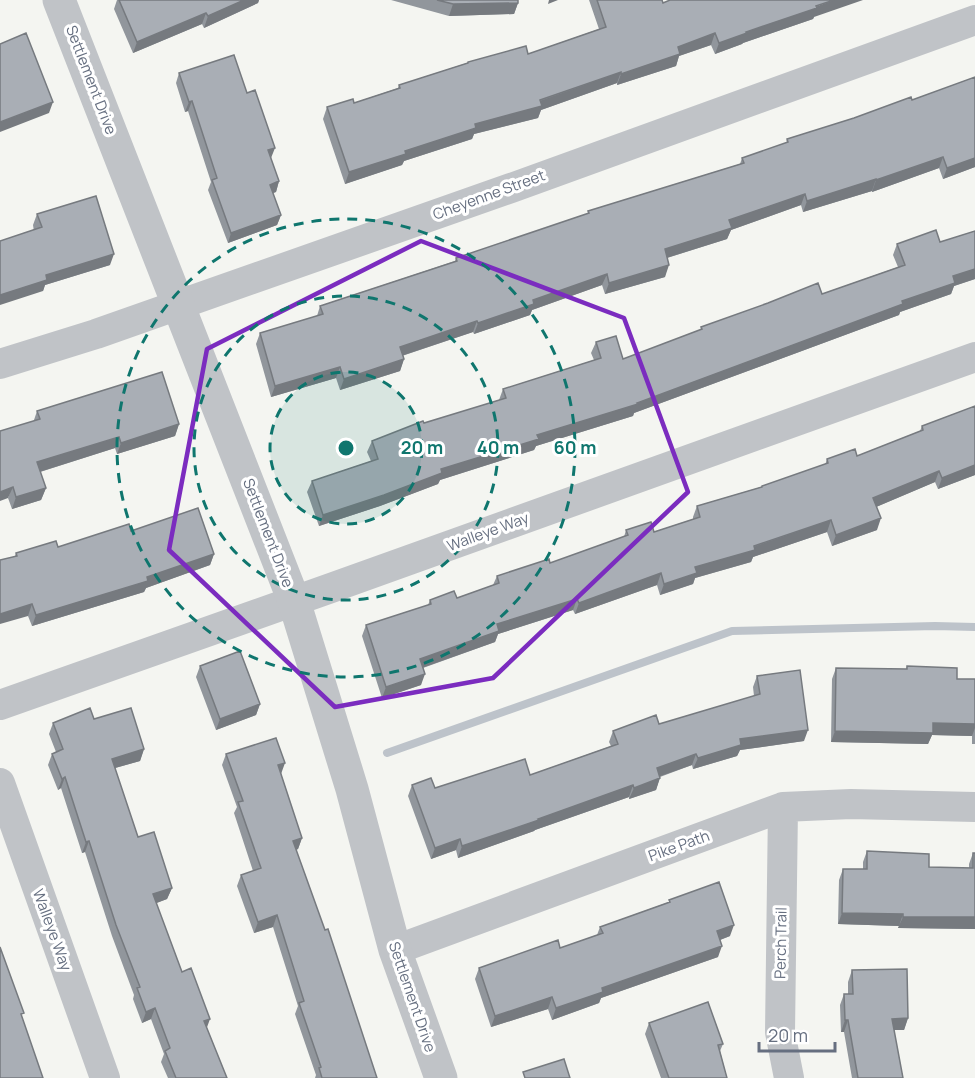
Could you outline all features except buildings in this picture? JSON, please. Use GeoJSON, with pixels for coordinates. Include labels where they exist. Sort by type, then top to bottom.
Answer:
{"type":"FeatureCollection","features":[{"type":"Feature","properties":{"kind":"street","name":"Settlement Drive"},"geometry":{"type":"LineString","coordinates":[[59,0],[294,601],[352,789],[395,950],[441,1078]]}},
{"type":"Feature","properties":{"kind":"street","name":"Cheyenne Street"},"geometry":{"type":"LineString","coordinates":[[0,364],[96,334],[511,188],[975,20]]}},
{"type":"Feature","properties":{"kind":"street","name":"Walleye Way"},"geometry":{"type":"LineString","coordinates":[[0,705],[975,357]]}},
{"type":"Feature","properties":{"kind":"street","name":"Walleye Way"},"geometry":{"type":"LineString","coordinates":[[0,783],[105,1078]]}},
{"type":"Feature","properties":{"kind":"street","name":"Pike Path"},"geometry":{"type":"LineString","coordinates":[[395,950],[783,807],[851,804],[975,807]]}},
{"type":"Feature","properties":{"kind":"street","name":"Perch Trail"},"geometry":{"type":"LineString","coordinates":[[783,807],[780,1032],[789,1078]]}},
{"type":"Feature","properties":{"kind":"highlighted area"},"geometry":{"type":"Polygon","coordinates":[[[421,241],[624,318],[688,492],[493,678],[335,707],[169,550],[207,349],[421,241]]]}},
{"type":"Feature","properties":{"kind":"waterway"},"geometry":{"type":"LineString","coordinates":[[387,753],[732,631],[975,627]]}}]}
